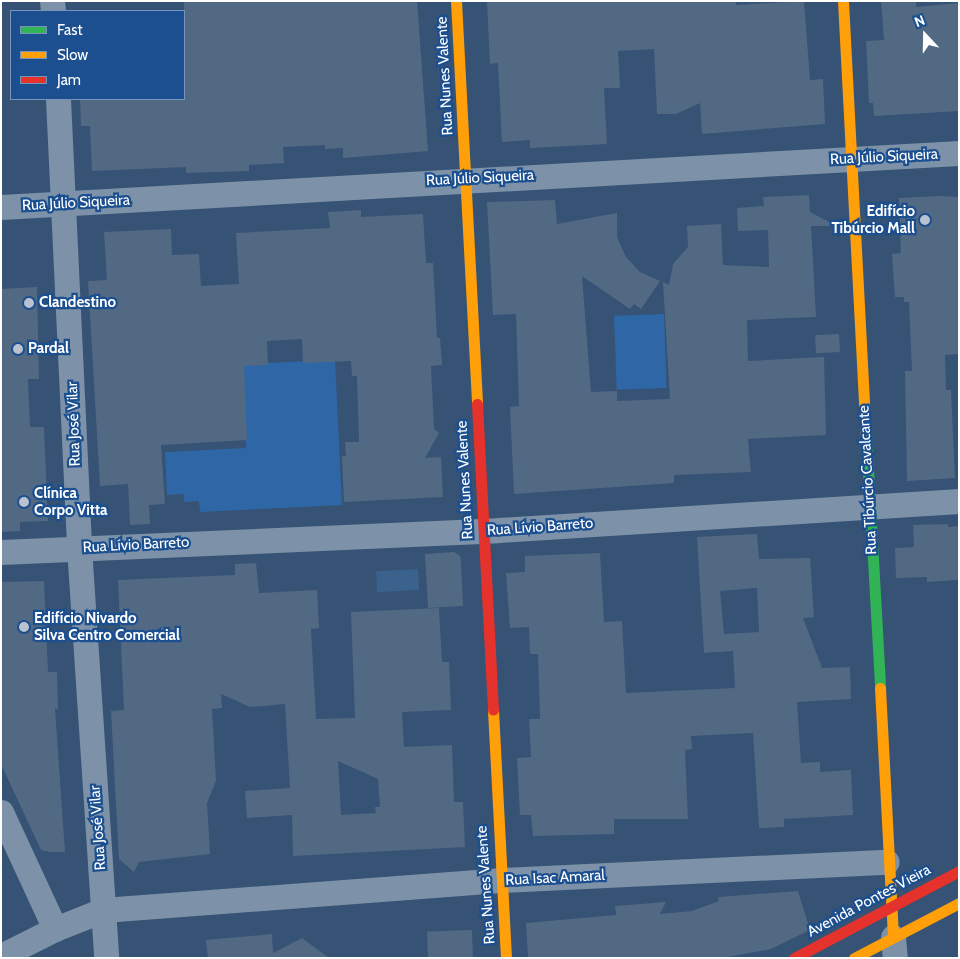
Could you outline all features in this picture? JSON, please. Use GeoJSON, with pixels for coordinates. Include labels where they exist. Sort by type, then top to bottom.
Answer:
{"type":"FeatureCollection","features":[{"type":"Feature","properties":{"kind":"street","name":"Rua Nunes Valente"},"geometry":{"type":"LineString","coordinates":[[456,1],[500,880],[506,958]]}},
{"type":"Feature","properties":{"kind":"street","name":"Rua Tibúrcio Cavalcante"},"geometry":{"type":"LineString","coordinates":[[843,1],[887,862],[894,947]]}},
{"type":"Feature","properties":{"kind":"street","name":"Rua José Vilar"},"geometry":{"type":"LineString","coordinates":[[58,100],[79,547],[106,958]]}},
{"type":"Feature","properties":{"kind":"street","name":"Rua Júlio Siqueira"},"geometry":{"type":"LineString","coordinates":[[1,206],[64,204],[465,178],[959,153]]}},
{"type":"Feature","properties":{"kind":"street","name":"Rua Lívio Barreto"},"geometry":{"type":"LineString","coordinates":[[1,552],[79,547],[483,531],[959,501]]}},
{"type":"Feature","properties":{"kind":"street"},"geometry":{"type":"LineString","coordinates":[[1,812],[55,929]]}},
{"type":"Feature","properties":{"kind":"street","name":"Rua Isac Amaral"},"geometry":{"type":"LineString","coordinates":[[1,956],[55,929],[103,910],[500,880],[887,862]]}},
{"type":"Feature","properties":{"kind":"street","name":"Avenida Pontes Vieira"},"geometry":{"type":"LineString","coordinates":[[794,958],[959,871]]}},
{"type":"Feature","properties":{"kind":"street"},"geometry":{"type":"LineString","coordinates":[[854,958],[894,947],[959,903]]}},
{"type":"Feature","properties":{"kind":"shaded area"},"geometry":{"type":"Polygon","coordinates":[[[664,314],[667,388],[617,390],[614,316],[664,314]]]}},
{"type":"Feature","properties":{"kind":"shaded area"},"geometry":{"type":"Polygon","coordinates":[[[335,360],[342,505],[200,512],[199,501],[184,502],[184,494],[167,495],[165,452],[246,448],[242,364],[335,360]]]}},
{"type":"Feature","properties":{"kind":"shaded area"},"geometry":{"type":"Polygon","coordinates":[[[418,569],[419,590],[377,592],[376,571],[418,569]]]}},
{"type":"Feature","properties":{"kind":"building"},"geometry":{"type":"Polygon","coordinates":[[[184,1],[417,1],[428,151],[343,158],[343,148],[325,149],[325,145],[283,147],[284,163],[249,165],[249,171],[186,173],[186,167],[92,171],[90,126],[81,126],[80,100],[185,100],[184,1]]]}},
{"type":"Feature","properties":{"kind":"building"},"geometry":{"type":"Polygon","coordinates":[[[487,1],[736,1],[736,5],[804,1],[810,80],[823,79],[825,124],[702,134],[700,103],[676,114],[657,114],[654,49],[618,51],[620,88],[604,88],[607,144],[530,148],[530,140],[502,142],[498,63],[490,64],[487,1]]]}},
{"type":"Feature","properties":{"kind":"building"},"geometry":{"type":"Polygon","coordinates":[[[881,1],[916,1],[916,7],[959,3],[959,111],[874,116],[873,103],[869,103],[866,41],[884,40],[881,1]]]}},
{"type":"Feature","properties":{"kind":"building"},"geometry":{"type":"Polygon","coordinates":[[[809,195],[810,212],[837,226],[811,226],[816,317],[747,320],[748,361],[824,357],[826,435],[748,439],[751,472],[674,475],[674,483],[514,494],[510,407],[519,406],[516,314],[493,315],[487,202],[555,200],[557,224],[617,213],[617,237],[626,257],[640,272],[660,281],[641,309],[634,304],[630,309],[582,276],[591,392],[617,391],[617,401],[670,399],[663,282],[669,285],[673,264],[688,247],[687,226],[721,224],[723,265],[769,267],[768,230],[738,231],[737,208],[764,206],[763,197],[809,195]]]}},
{"type":"Feature","properties":{"kind":"building"},"geometry":{"type":"Polygon","coordinates":[[[959,197],[959,354],[945,355],[946,390],[951,390],[955,478],[907,481],[905,371],[912,371],[909,302],[904,302],[904,297],[895,297],[892,254],[901,253],[899,198],[959,197]]]}},
{"type":"Feature","properties":{"kind":"building"},"geometry":{"type":"Polygon","coordinates":[[[361,210],[361,217],[423,214],[426,263],[433,263],[437,338],[440,338],[442,365],[431,366],[434,429],[439,433],[425,458],[441,457],[443,497],[344,502],[342,456],[346,456],[345,442],[359,442],[357,376],[352,376],[351,361],[303,363],[302,339],[267,341],[268,365],[244,366],[247,440],[161,445],[165,504],[149,505],[150,524],[130,525],[128,484],[100,486],[88,281],[107,280],[104,232],[171,229],[172,255],[199,254],[201,286],[239,284],[236,233],[330,228],[328,212],[361,210]]]}},
{"type":"Feature","properties":{"kind":"building"},"geometry":{"type":"Polygon","coordinates":[[[37,287],[39,379],[28,379],[30,427],[44,427],[48,521],[20,522],[20,531],[1,532],[1,289],[37,287]]]}},
{"type":"Feature","properties":{"kind":"building"},"geometry":{"type":"Polygon","coordinates":[[[839,334],[840,352],[816,353],[815,335],[839,334]]]}},
{"type":"Feature","properties":{"kind":"building"},"geometry":{"type":"Polygon","coordinates":[[[948,524],[948,527],[959,526],[959,580],[927,582],[927,577],[896,578],[895,548],[914,547],[913,525],[948,524]]]}},
{"type":"Feature","properties":{"kind":"building"},"geometry":{"type":"Polygon","coordinates":[[[757,534],[759,559],[810,558],[814,617],[803,618],[822,668],[850,667],[851,699],[797,702],[801,763],[820,762],[820,772],[851,770],[853,815],[784,819],[784,827],[759,828],[753,733],[691,736],[692,749],[685,750],[688,819],[614,819],[614,834],[533,836],[531,815],[520,815],[517,758],[531,757],[529,719],[540,719],[538,654],[530,654],[529,627],[510,628],[506,573],[525,572],[525,556],[600,553],[604,622],[622,621],[626,693],[735,688],[733,651],[704,653],[697,537],[757,534]],[[757,588],[720,591],[724,634],[759,632],[757,588]]]}},
{"type":"Feature","properties":{"kind":"building"},"geometry":{"type":"Polygon","coordinates":[[[454,552],[460,556],[461,561],[463,606],[428,608],[425,554],[454,552]]]}},
{"type":"Feature","properties":{"kind":"building"},"geometry":{"type":"Polygon","coordinates":[[[256,563],[259,593],[317,590],[319,628],[311,629],[316,719],[355,718],[351,612],[439,608],[442,662],[449,662],[451,710],[402,712],[404,747],[452,745],[454,802],[463,802],[465,847],[293,856],[292,815],[247,818],[245,791],[290,788],[285,704],[250,707],[221,694],[222,708],[212,709],[216,781],[207,803],[210,854],[139,862],[134,872],[119,859],[111,711],[124,710],[118,580],[235,575],[235,564],[256,563]],[[338,761],[341,815],[376,813],[375,807],[380,807],[378,779],[338,761]]]}},
{"type":"Feature","properties":{"kind":"building"},"geometry":{"type":"Polygon","coordinates":[[[44,581],[48,672],[57,672],[58,709],[55,709],[65,852],[41,850],[1,764],[1,582],[44,581]]]}},
{"type":"Feature","properties":{"kind":"building"},"geometry":{"type":"Polygon","coordinates":[[[798,891],[810,930],[771,949],[722,958],[528,958],[526,923],[616,915],[615,906],[666,902],[660,914],[692,911],[719,901],[718,897],[798,891]]]}},
{"type":"Feature","properties":{"kind":"building"},"geometry":{"type":"Polygon","coordinates":[[[472,930],[473,958],[428,958],[427,932],[472,930]]]}},
{"type":"Feature","properties":{"kind":"building"},"geometry":{"type":"Polygon","coordinates":[[[272,934],[273,953],[302,938],[329,958],[208,958],[206,940],[272,934]]]}},
{"type":"Feature","properties":{"kind":"traffic: fast"},"geometry":{"type":"LineString","coordinates":[[866,434],[880,688]]}},
{"type":"Feature","properties":{"kind":"traffic: slow"},"geometry":{"type":"LineString","coordinates":[[456,1],[477,404]]}},
{"type":"Feature","properties":{"kind":"traffic: slow"},"geometry":{"type":"LineString","coordinates":[[843,1],[866,434]]}},
{"type":"Feature","properties":{"kind":"traffic: slow"},"geometry":{"type":"LineString","coordinates":[[880,688],[893,937]]}},
{"type":"Feature","properties":{"kind":"traffic: slow"},"geometry":{"type":"LineString","coordinates":[[493,710],[506,958]]}},
{"type":"Feature","properties":{"kind":"traffic: slow"},"geometry":{"type":"LineString","coordinates":[[854,958],[959,903]]}},
{"type":"Feature","properties":{"kind":"traffic: jam"},"geometry":{"type":"LineString","coordinates":[[477,404],[493,710]]}},
{"type":"Feature","properties":{"kind":"traffic: jam"},"geometry":{"type":"LineString","coordinates":[[794,958],[959,871]]}},
{"type":"Feature","properties":{"kind":"place","name":"Edifício Tibúrcio Mall"},"geometry":{"type":"Point","coordinates":[925,220]}},
{"type":"Feature","properties":{"kind":"place","name":"Clandestino"},"geometry":{"type":"Point","coordinates":[29,303]}},
{"type":"Feature","properties":{"kind":"place","name":"Pardal"},"geometry":{"type":"Point","coordinates":[18,349]}},
{"type":"Feature","properties":{"kind":"place","name":"Clínica Corpo Vitta"},"geometry":{"type":"Point","coordinates":[24,502]}},
{"type":"Feature","properties":{"kind":"place","name":"Edifício Nivardo Silva Centro Comercial"},"geometry":{"type":"Point","coordinates":[24,627]}}]}
